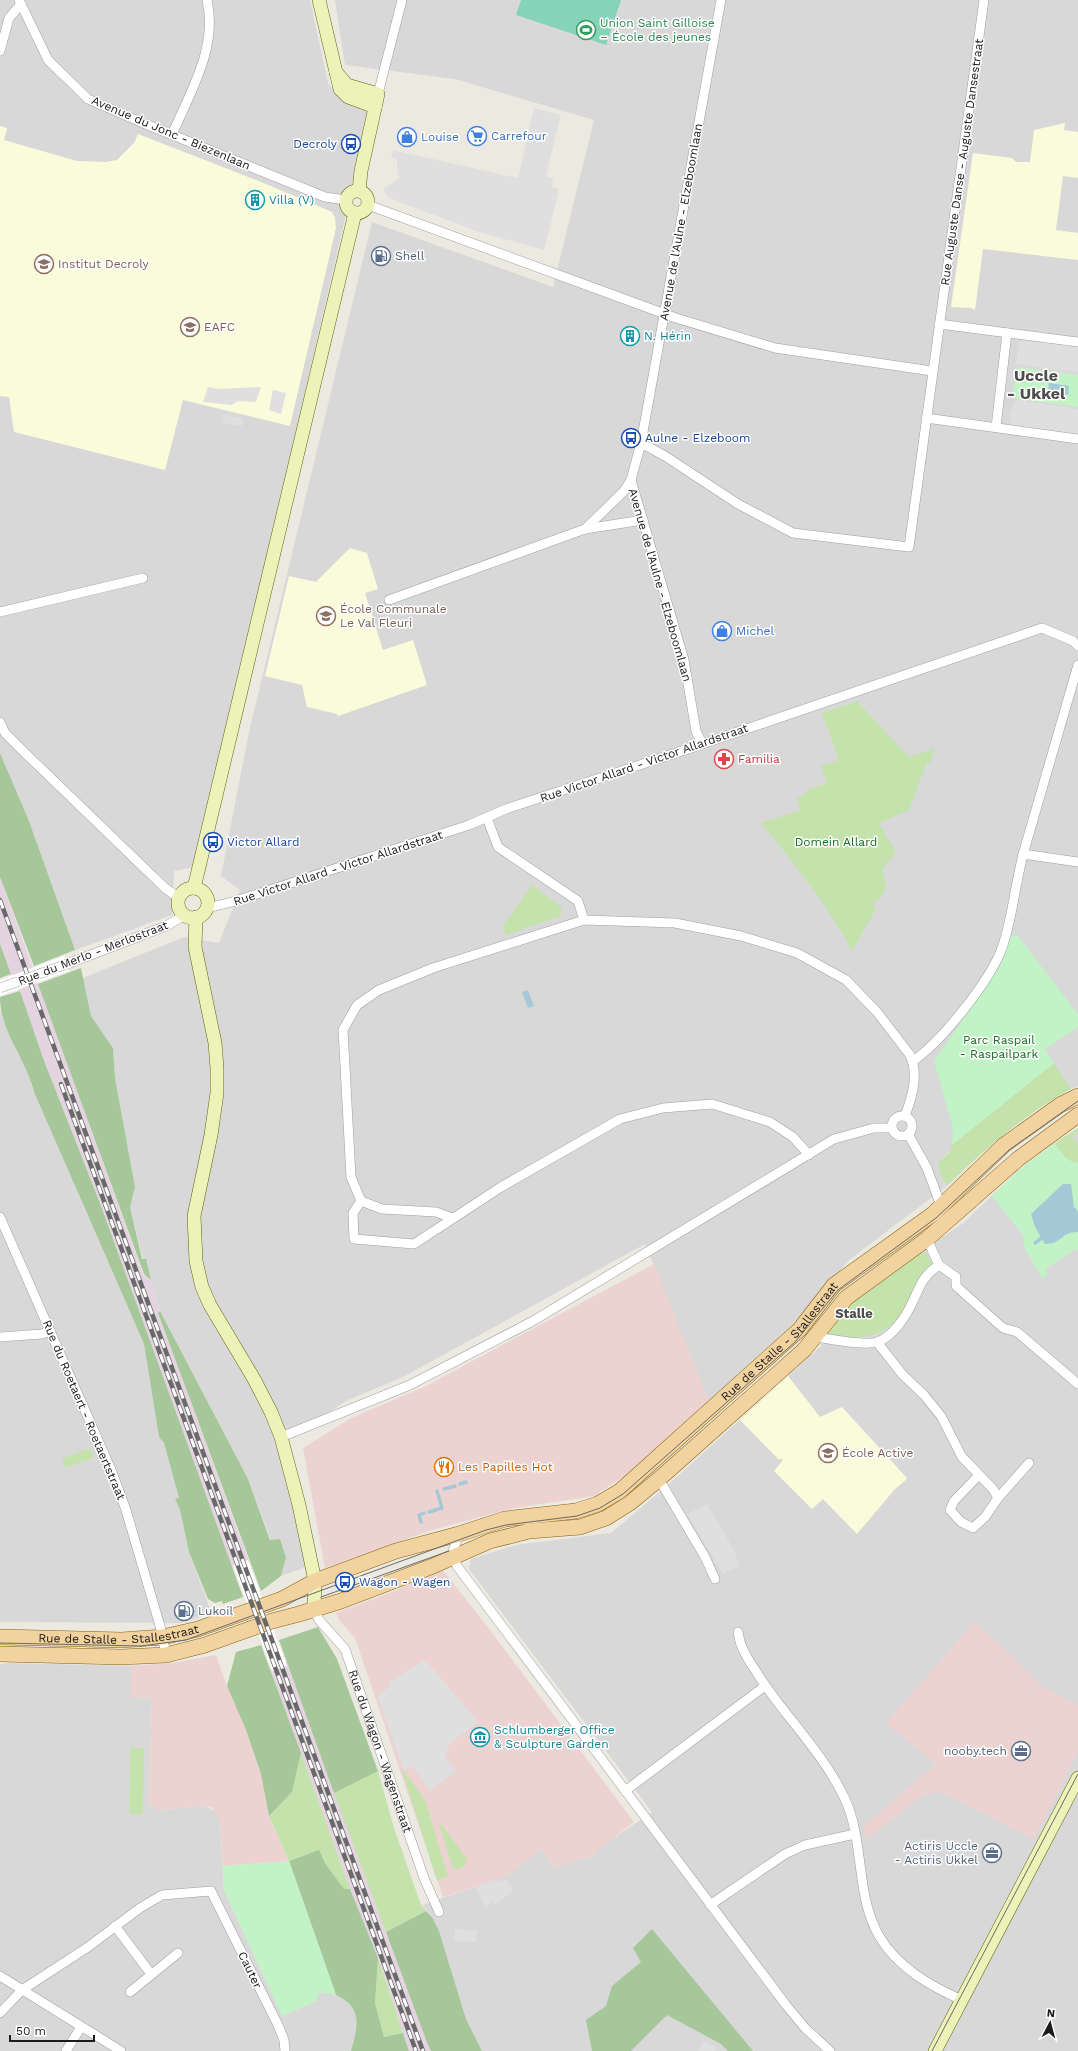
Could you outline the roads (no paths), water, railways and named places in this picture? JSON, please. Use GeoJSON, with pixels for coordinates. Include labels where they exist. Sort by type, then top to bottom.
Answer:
{"type":"FeatureCollection","features":[{"type":"Feature","properties":{"kind":"main road","name":"Rue de Stalle - Stallestraat"},"geometry":{"type":"LineString","coordinates":[[0,1637],[122,1640],[163,1637],[198,1629],[282,1599],[315,1581],[396,1551],[459,1534],[505,1519],[576,1511],[598,1504],[620,1490],[800,1329],[834,1285],[941,1206],[1004,1145],[1060,1105],[1078,1096]]}},
{"type":"Feature","properties":{"kind":"main road","name":"Rue de Stalle - Stallestraat"},"geometry":{"type":"LineString","coordinates":[[0,1654],[121,1657],[166,1655],[205,1645],[314,1603],[341,1601],[454,1557],[490,1541],[529,1532],[580,1527],[606,1518],[630,1503],[659,1479],[816,1338],[846,1298],[927,1239],[1018,1159],[1078,1115]]}},
{"type":"Feature","properties":{"kind":"street"},"geometry":{"type":"LineString","coordinates":[[318,0],[340,89],[348,97],[375,107]]}},
{"type":"Feature","properties":{"kind":"street"},"geometry":{"type":"LineString","coordinates":[[359,191],[361,171],[375,107],[402,0]]}},
{"type":"Feature","properties":{"kind":"street","name":"Avenue de l'Aulne - Elzeboomlaan"},"geometry":{"type":"LineString","coordinates":[[702,744],[696,731],[684,660],[631,480],[641,443],[721,0]]}},
{"type":"Feature","properties":{"kind":"street","name":"Rue Auguste Danse - Auguste Dansestraat"},"geometry":{"type":"LineString","coordinates":[[926,418],[984,0]]}},
{"type":"Feature","properties":{"kind":"street"},"geometry":{"type":"LineString","coordinates":[[172,135],[207,52],[210,28],[205,1]]}},
{"type":"Feature","properties":{"kind":"street"},"geometry":{"type":"LineString","coordinates":[[0,51],[9,18],[20,2]]}},
{"type":"Feature","properties":{"kind":"street","name":"Avenue du Jonc - Biezenlaan"},"geometry":{"type":"LineString","coordinates":[[20,2],[48,60],[88,99],[325,197],[346,200]]}},
{"type":"Feature","properties":{"kind":"street"},"geometry":{"type":"LineString","coordinates":[[336,72],[347,85],[378,94]]}},
{"type":"Feature","properties":{"kind":"street"},"geometry":{"type":"LineString","coordinates":[[359,191],[367,196],[368,205],[363,212],[355,213],[348,208],[346,200],[350,193],[359,191]]}},
{"type":"Feature","properties":{"kind":"street"},"geometry":{"type":"LineString","coordinates":[[368,205],[664,313],[775,348],[932,371]]}},
{"type":"Feature","properties":{"kind":"street"},"geometry":{"type":"LineString","coordinates":[[194,888],[355,213]]}},
{"type":"Feature","properties":{"kind":"street"},"geometry":{"type":"LineString","coordinates":[[939,324],[1078,342]]}},
{"type":"Feature","properties":{"kind":"street"},"geometry":{"type":"LineString","coordinates":[[996,428],[1007,333]]}},
{"type":"Feature","properties":{"kind":"street"},"geometry":{"type":"LineString","coordinates":[[641,443],[738,504],[793,533],[909,547],[926,418],[1078,439]]}},
{"type":"Feature","properties":{"kind":"street"},"geometry":{"type":"LineString","coordinates":[[585,529],[624,491],[631,480]]}},
{"type":"Feature","properties":{"kind":"street"},"geometry":{"type":"LineString","coordinates":[[389,600],[585,529],[643,520]]}},
{"type":"Feature","properties":{"kind":"street"},"geometry":{"type":"LineString","coordinates":[[0,612],[143,578]]}},
{"type":"Feature","properties":{"kind":"street","name":"Rue Victor Allard - Victor Allardstraat"},"geometry":{"type":"LineString","coordinates":[[207,908],[243,899],[487,818],[506,809],[1042,628],[1073,641],[1078,646]]}},
{"type":"Feature","properties":{"kind":"street"},"geometry":{"type":"LineString","coordinates":[[913,1061],[927,1052],[952,1025],[993,966],[1001,950],[1008,927],[1023,854],[1078,665]]}},
{"type":"Feature","properties":{"kind":"street"},"geometry":{"type":"LineString","coordinates":[[0,722],[5,733],[22,750],[165,888],[179,898]]}},
{"type":"Feature","properties":{"kind":"street"},"geometry":{"type":"LineString","coordinates":[[487,818],[498,847],[578,901],[584,920]]}},
{"type":"Feature","properties":{"kind":"street"},"geometry":{"type":"LineString","coordinates":[[1023,854],[1078,862]]}},
{"type":"Feature","properties":{"kind":"street"},"geometry":{"type":"LineString","coordinates":[[191,916],[205,912],[208,903],[206,894],[194,888],[185,890],[179,898],[179,908],[191,916],[195,925],[195,947],[215,1043],[217,1074],[217,1093],[211,1135],[194,1216],[196,1262],[202,1287],[210,1305],[254,1379],[271,1412],[281,1437],[299,1505],[315,1581],[314,1603]]}},
{"type":"Feature","properties":{"kind":"street","name":"Rue du Merlo - Merlostraat"},"geometry":{"type":"LineString","coordinates":[[0,988],[191,916]]}},
{"type":"Feature","properties":{"kind":"street"},"geometry":{"type":"LineString","coordinates":[[452,1218],[436,1212],[382,1209],[361,1201],[351,1177],[343,1030],[357,1006],[379,990],[433,968],[584,920],[675,923],[741,936],[797,953],[846,980],[877,1012],[913,1061],[913,1091],[905,1116]]}},
{"type":"Feature","properties":{"kind":"street"},"geometry":{"type":"LineString","coordinates":[[361,1201],[353,1213],[354,1239],[414,1244],[482,1199],[620,1119],[663,1108],[712,1104],[770,1122],[793,1138],[809,1155]]}},
{"type":"Feature","properties":{"kind":"street"},"geometry":{"type":"LineString","coordinates":[[892,1128],[895,1118],[905,1116]]}},
{"type":"Feature","properties":{"kind":"street"},"geometry":{"type":"LineString","coordinates":[[905,1116],[912,1124],[908,1134]]}},
{"type":"Feature","properties":{"kind":"street"},"geometry":{"type":"LineString","coordinates":[[281,1437],[410,1385],[533,1321],[834,1139],[874,1128],[892,1128]]}},
{"type":"Feature","properties":{"kind":"street"},"geometry":{"type":"LineString","coordinates":[[892,1128],[898,1136],[908,1134]]}},
{"type":"Feature","properties":{"kind":"street"},"geometry":{"type":"LineString","coordinates":[[908,1134],[927,1168],[941,1206]]}},
{"type":"Feature","properties":{"kind":"street","name":"Rue du Roetaert - Roetaertstraat"},"geometry":{"type":"LineString","coordinates":[[0,1217],[114,1478],[126,1510],[163,1637],[166,1655]]}},
{"type":"Feature","properties":{"kind":"street"},"geometry":{"type":"LineString","coordinates":[[927,1239],[939,1265],[956,1277],[956,1286],[1003,1328],[1017,1332],[1078,1384]]}},
{"type":"Feature","properties":{"kind":"street"},"geometry":{"type":"LineString","coordinates":[[939,1265],[924,1277],[909,1309],[897,1329],[877,1342],[902,1374],[924,1395],[941,1416],[962,1457],[993,1489],[998,1498]]}},
{"type":"Feature","properties":{"kind":"street"},"geometry":{"type":"LineString","coordinates":[[0,1337],[42,1334],[50,1331]]}},
{"type":"Feature","properties":{"kind":"street","name":"Rue de Stalle - Stallestraat"},"geometry":{"type":"LineString","coordinates":[[816,1338],[854,1342],[877,1342]]}},
{"type":"Feature","properties":{"kind":"street"},"geometry":{"type":"LineString","coordinates":[[980,1475],[954,1501],[950,1510],[961,1522],[973,1528],[985,1517],[998,1498],[1029,1463]]}},
{"type":"Feature","properties":{"kind":"street"},"geometry":{"type":"LineString","coordinates":[[659,1479],[705,1557],[715,1579]]}},
{"type":"Feature","properties":{"kind":"street"},"geometry":{"type":"LineString","coordinates":[[459,1534],[452,1554],[457,1566],[786,2005],[805,2028],[830,2051]]}},
{"type":"Feature","properties":{"kind":"street","name":"Rue du Wagon - Wagenstraat"},"geometry":{"type":"LineString","coordinates":[[314,1603],[319,1620],[345,1649],[424,1878],[439,1912]]}},
{"type":"Feature","properties":{"kind":"street"},"geometry":{"type":"LineString","coordinates":[[738,1632],[740,1644],[765,1686],[835,1780],[846,1800],[855,1834],[864,1896],[880,1937],[894,1956],[904,1966],[922,1979],[962,2000]]}},
{"type":"Feature","properties":{"kind":"street"},"geometry":{"type":"LineString","coordinates":[[625,1791],[765,1686]]}},
{"type":"Feature","properties":{"kind":"street"},"geometry":{"type":"LineString","coordinates":[[935,2051],[1078,1778]]}},
{"type":"Feature","properties":{"kind":"street"},"geometry":{"type":"LineString","coordinates":[[710,1905],[785,1854],[805,1845],[855,1834]]}},
{"type":"Feature","properties":{"kind":"street","name":"Cauter"},"geometry":{"type":"LineString","coordinates":[[115,1926],[162,1895],[211,1891],[278,2025],[284,2040],[285,2051]]}},
{"type":"Feature","properties":{"kind":"street"},"geometry":{"type":"LineString","coordinates":[[0,2013],[22,1990],[88,1947],[115,1926],[152,1974]]}},
{"type":"Feature","properties":{"kind":"street"},"geometry":{"type":"LineString","coordinates":[[130,1992],[178,1953]]}},
{"type":"Feature","properties":{"kind":"street"},"geometry":{"type":"LineString","coordinates":[[0,1976],[121,2051]]}},
{"type":"Feature","properties":{"kind":"street"},"geometry":{"type":"LineString","coordinates":[[66,2051],[81,2027]]}},
{"type":"Feature","properties":{"kind":"water"},"geometry":{"type":"Polygon","coordinates":[[[1049,383],[1069,386],[1068,395],[1048,392],[1049,383]]]}},
{"type":"Feature","properties":{"kind":"water"},"geometry":{"type":"Polygon","coordinates":[[[528,990],[534,1006],[528,1008],[522,992],[528,990]]]}},
{"type":"Feature","properties":{"kind":"water"},"geometry":{"type":"Polygon","coordinates":[[[1063,1184],[1071,1184],[1074,1207],[1078,1211],[1078,1232],[1068,1234],[1055,1242],[1045,1244],[1035,1227],[1031,1214],[1063,1184]]]}},
{"type":"Feature","properties":{"kind":"waterway"},"geometry":{"type":"LineString","coordinates":[[1035,1243],[1044,1236]]}},
{"type":"Feature","properties":{"kind":"waterway"},"geometry":{"type":"LineString","coordinates":[[460,1484],[466,1482]]}},
{"type":"Feature","properties":{"kind":"waterway"},"geometry":{"type":"LineString","coordinates":[[444,1489],[455,1486]]}},
{"type":"Feature","properties":{"kind":"waterway"},"geometry":{"type":"LineString","coordinates":[[429,1512],[442,1508],[437,1491]]}},
{"type":"Feature","properties":{"kind":"waterway"},"geometry":{"type":"LineString","coordinates":[[421,1522],[419,1515],[424,1513]]}},
{"type":"Feature","properties":{"kind":"tram line"},"geometry":{"type":"LineString","coordinates":[[0,1643],[141,1646],[186,1640],[486,1530],[506,1525],[577,1516],[600,1508],[623,1494],[795,1342],[838,1290],[936,1218],[1009,1150],[1078,1101]]}},
{"type":"Feature","properties":{"kind":"tram line"},"geometry":{"type":"LineString","coordinates":[[321,1597],[449,1551]]}},
{"type":"Feature","properties":{"kind":"tram line"},"geometry":{"type":"LineString","coordinates":[[932,2051],[1078,1774]]}},
{"type":"Feature","properties":{"kind":"railway"},"geometry":{"type":"LineString","coordinates":[[0,900],[423,2051]]}},
{"type":"Feature","properties":{"kind":"railway"},"geometry":{"type":"LineString","coordinates":[[61,1084],[416,2051]]}},
{"type":"Feature","properties":{"kind":"place","name":"Union Saint Gilloise – École des jeunes"},"geometry":{"type":"Point","coordinates":[586,30]}},
{"type":"Feature","properties":{"kind":"place","name":"Carrefour"},"geometry":{"type":"Point","coordinates":[477,136]}},
{"type":"Feature","properties":{"kind":"place","name":"Louise"},"geometry":{"type":"Point","coordinates":[407,137]}},
{"type":"Feature","properties":{"kind":"place","name":"Decroly"},"geometry":{"type":"Point","coordinates":[351,144]}},
{"type":"Feature","properties":{"kind":"place","name":"Villa (V)"},"geometry":{"type":"Point","coordinates":[255,200]}},
{"type":"Feature","properties":{"kind":"place","name":"Shell"},"geometry":{"type":"Point","coordinates":[381,256]}},
{"type":"Feature","properties":{"kind":"place","name":"Institut Decroly"},"geometry":{"type":"Point","coordinates":[44,264]}},
{"type":"Feature","properties":{"kind":"place","name":"EAFC"},"geometry":{"type":"Point","coordinates":[190,327]}},
{"type":"Feature","properties":{"kind":"place","name":"N. Hérin"},"geometry":{"type":"Point","coordinates":[630,336]}},
{"type":"Feature","properties":{"kind":"place","name":"Aulne - Elzeboom"},"geometry":{"type":"Point","coordinates":[631,438]}},
{"type":"Feature","properties":{"kind":"place","name":"École Communale Le Val Fleuri"},"geometry":{"type":"Point","coordinates":[326,616]}},
{"type":"Feature","properties":{"kind":"place","name":"Michel"},"geometry":{"type":"Point","coordinates":[722,631]}},
{"type":"Feature","properties":{"kind":"place","name":"Familia"},"geometry":{"type":"Point","coordinates":[724,759]}},
{"type":"Feature","properties":{"kind":"place","name":"Victor Allard"},"geometry":{"type":"Point","coordinates":[213,842]}},
{"type":"Feature","properties":{"kind":"place","name":"École Active"},"geometry":{"type":"Point","coordinates":[828,1453]}},
{"type":"Feature","properties":{"kind":"place","name":"Les Papilles Hot"},"geometry":{"type":"Point","coordinates":[444,1467]}},
{"type":"Feature","properties":{"kind":"place","name":"Wagon - Wagen"},"geometry":{"type":"Point","coordinates":[345,1582]}},
{"type":"Feature","properties":{"kind":"place","name":"Lukoil"},"geometry":{"type":"Point","coordinates":[184,1611]}},
{"type":"Feature","properties":{"kind":"place","name":"Schlumberger Office & Sculpture Garden"},"geometry":{"type":"Point","coordinates":[480,1737]}},
{"type":"Feature","properties":{"kind":"place","name":"nooby.tech"},"geometry":{"type":"Point","coordinates":[1021,1751]}},
{"type":"Feature","properties":{"kind":"place","name":"Actiris Uccle - Actiris Ukkel"},"geometry":{"type":"Point","coordinates":[992,1853]}},
{"type":"Feature","properties":{"kind":"district","name":"Uccle - Ukkel"},"geometry":{"type":"Point","coordinates":[1036,384]}},
{"type":"Feature","properties":{"kind":"district","name":"Stalle"},"geometry":{"type":"Point","coordinates":[854,1313]}},
{"type":"Feature","properties":{"kind":"park label","name":"Domein Allard"},"geometry":{"type":"Point","coordinates":[836,842]}},
{"type":"Feature","properties":{"kind":"park label","name":"Parc Raspail - Raspailpark"},"geometry":{"type":"Point","coordinates":[999,1047]}}]}
